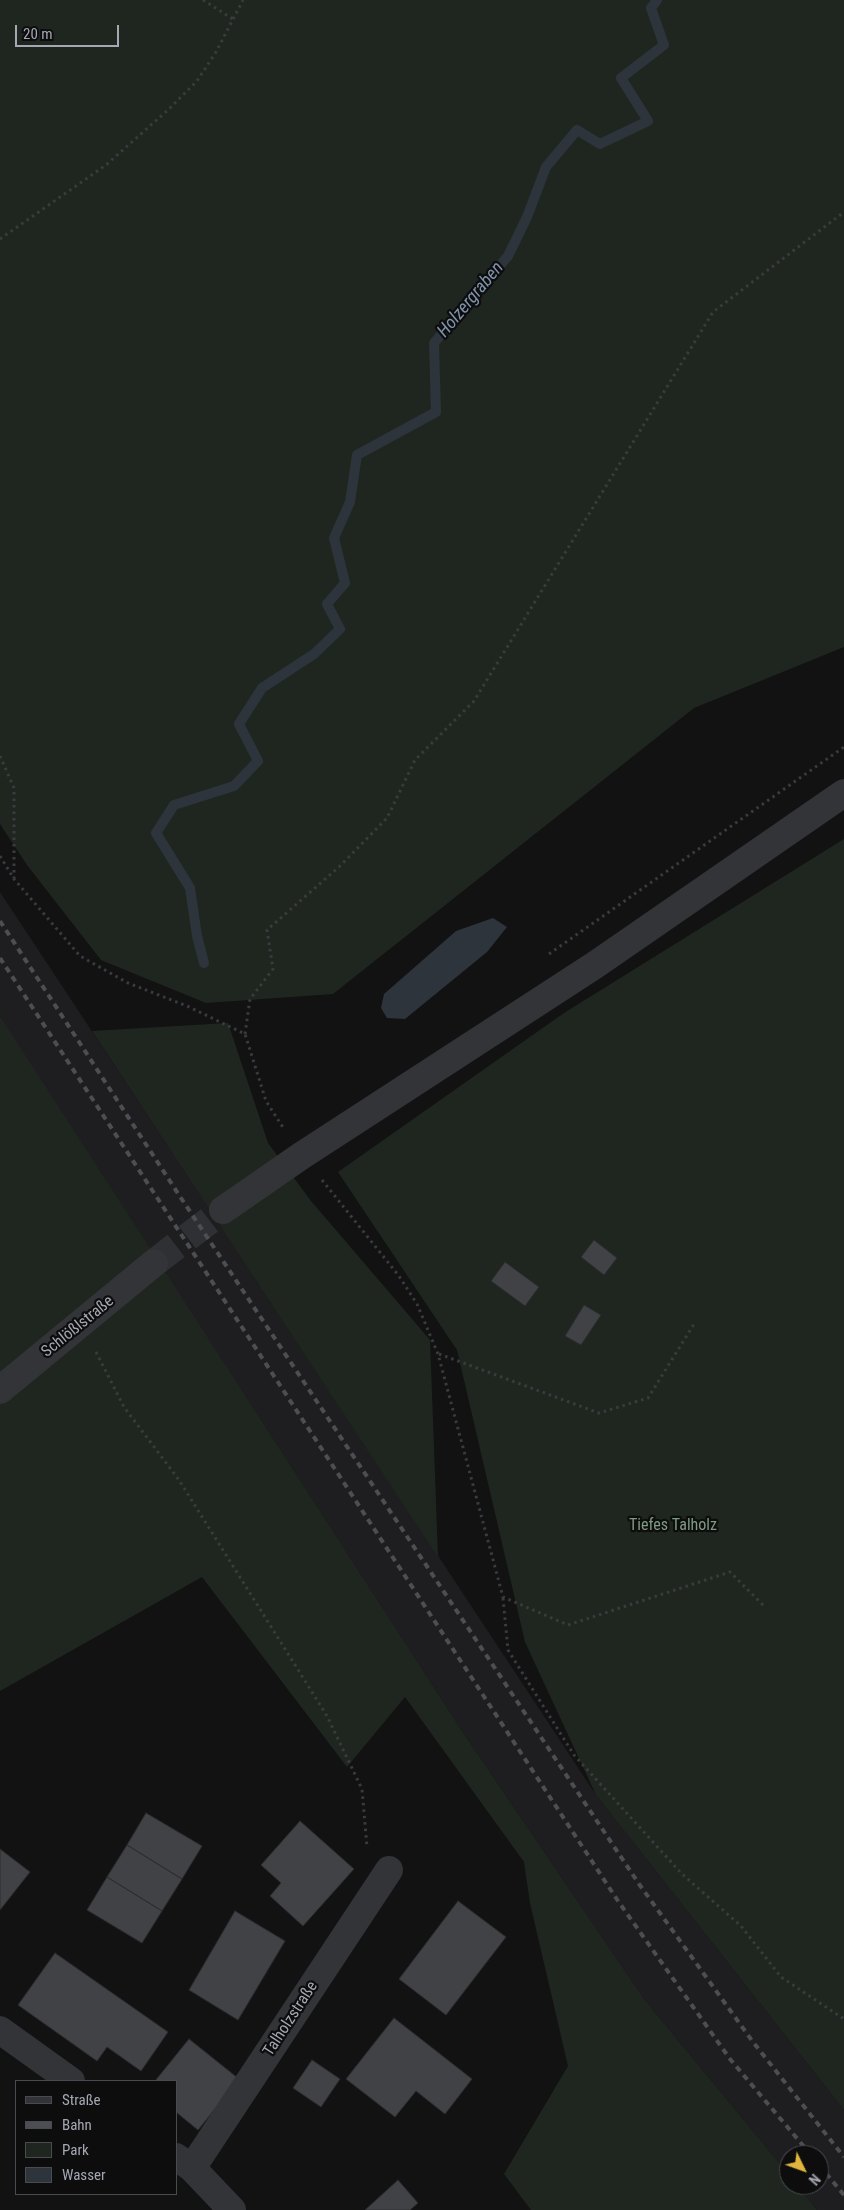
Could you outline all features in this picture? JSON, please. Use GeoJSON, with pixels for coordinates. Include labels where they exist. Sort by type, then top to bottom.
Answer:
{"type":"FeatureCollection","features":[{"type":"Feature","properties":{"kind":"street"},"geometry":{"type":"LineString","coordinates":[[223,1210],[301,1156],[595,965],[844,793]]}},
{"type":"Feature","properties":{"kind":"street","name":"Schlößlstraße"},"geometry":{"type":"LineString","coordinates":[[0,1390],[82,1325],[154,1263]]}},
{"type":"Feature","properties":{"kind":"street","name":"Talholzstraße"},"geometry":{"type":"LineString","coordinates":[[184,2163],[389,1870]]}},
{"type":"Feature","properties":{"kind":"street"},"geometry":{"type":"LineString","coordinates":[[0,2030],[70,2080]]}},
{"type":"Feature","properties":{"kind":"street"},"geometry":{"type":"LineString","coordinates":[[184,2163],[232,2210]]}},
{"type":"Feature","properties":{"kind":"path"},"geometry":{"type":"LineString","coordinates":[[204,0],[233,19]]}},
{"type":"Feature","properties":{"kind":"path"},"geometry":{"type":"LineString","coordinates":[[0,239],[106,165],[142,135],[198,81],[243,0]]}},
{"type":"Feature","properties":{"kind":"path"},"geometry":{"type":"LineString","coordinates":[[844,212],[713,312],[474,701],[415,760],[387,818],[340,866],[267,930],[273,969],[250,999],[245,1034],[266,1101],[301,1156],[399,1276],[417,1304],[438,1354],[503,1597],[508,1650],[574,1755],[682,1874],[741,1926],[781,1977],[844,2019]]}},
{"type":"Feature","properties":{"kind":"path"},"geometry":{"type":"LineString","coordinates":[[685,856],[844,747]]}},
{"type":"Feature","properties":{"kind":"path"},"geometry":{"type":"LineString","coordinates":[[0,756],[14,788],[14,878]]}},
{"type":"Feature","properties":{"kind":"path"},"geometry":{"type":"LineString","coordinates":[[0,856],[14,878],[80,956],[128,983],[187,1006],[245,1034]]}},
{"type":"Feature","properties":{"kind":"path"},"geometry":{"type":"LineString","coordinates":[[438,1354],[599,1413],[648,1398],[694,1324]]}},
{"type":"Feature","properties":{"kind":"path"},"geometry":{"type":"LineString","coordinates":[[82,1325],[124,1407],[179,1480],[327,1716],[362,1789],[367,1848]]}},
{"type":"Feature","properties":{"kind":"path"},"geometry":{"type":"LineString","coordinates":[[503,1597],[568,1625],[730,1572],[764,1606]]}},
{"type":"Feature","properties":{"kind":"shaded area"},"geometry":{"type":"Polygon","coordinates":[[[0,892],[596,1795],[844,2110],[844,2210],[817,2210],[805,2195],[829,2195],[829,2145],[779,2145],[779,2163],[644,1999],[464,1734],[0,1016],[0,892]]]}},
{"type":"Feature","properties":{"kind":"green space"},"geometry":{"type":"Polygon","coordinates":[[[0,0],[844,0],[844,647],[694,708],[333,994],[206,1003],[101,960],[27,865],[0,824],[0,0]]]}},
{"type":"Feature","properties":{"kind":"green space","name":"Tiefes Talholz"},"geometry":{"type":"Polygon","coordinates":[[[844,839],[844,2110],[596,1795],[525,1642],[457,1350],[338,1172],[564,1013],[844,839]]]}},
{"type":"Feature","properties":{"kind":"green space"},"geometry":{"type":"Polygon","coordinates":[[[0,1016],[464,1734],[644,1999],[779,2163],[779,2195],[805,2195],[817,2210],[531,2210],[504,2174],[568,2066],[530,1903],[524,1862],[405,1697],[347,1767],[202,1577],[0,1691],[0,1016]]]}},
{"type":"Feature","properties":{"kind":"green space"},"geometry":{"type":"Polygon","coordinates":[[[228,1023],[268,1143],[311,1201],[430,1340],[438,1557],[92,1031],[228,1023]]]}},
{"type":"Feature","properties":{"kind":"water"},"geometry":{"type":"Polygon","coordinates":[[[493,918],[507,927],[487,952],[405,1019],[387,1018],[381,1008],[384,994],[456,931],[493,918]]]}},
{"type":"Feature","properties":{"kind":"building"},"geometry":{"type":"Polygon","coordinates":[[[594,1240],[617,1258],[604,1275],[581,1257],[594,1240]]]}},
{"type":"Feature","properties":{"kind":"building"},"geometry":{"type":"Polygon","coordinates":[[[505,1262],[539,1287],[525,1306],[491,1281],[505,1262]]]}},
{"type":"Feature","properties":{"kind":"building"},"geometry":{"type":"Polygon","coordinates":[[[584,1305],[601,1315],[581,1345],[565,1336],[584,1305]]]}},
{"type":"Feature","properties":{"kind":"building"},"geometry":{"type":"Polygon","coordinates":[[[146,1813],[202,1846],[182,1879],[127,1845],[146,1813]]]}},
{"type":"Feature","properties":{"kind":"building"},"geometry":{"type":"Polygon","coordinates":[[[300,1821],[354,1869],[303,1926],[270,1896],[281,1883],[261,1865],[300,1821]]]}},
{"type":"Feature","properties":{"kind":"building"},"geometry":{"type":"Polygon","coordinates":[[[127,1845],[182,1879],[162,1911],[107,1877],[127,1845]]]}},
{"type":"Feature","properties":{"kind":"building"},"geometry":{"type":"Polygon","coordinates":[[[0,1849],[30,1872],[0,1910],[0,1849]]]}},
{"type":"Feature","properties":{"kind":"building"},"geometry":{"type":"Polygon","coordinates":[[[107,1877],[162,1911],[142,1943],[87,1910],[107,1877]]]}},
{"type":"Feature","properties":{"kind":"building"},"geometry":{"type":"Polygon","coordinates":[[[458,1901],[506,1937],[446,2015],[399,1979],[458,1901]]]}},
{"type":"Feature","properties":{"kind":"building"},"geometry":{"type":"Polygon","coordinates":[[[235,1911],[285,1941],[238,2020],[189,1990],[235,1911]]]}},
{"type":"Feature","properties":{"kind":"building"},"geometry":{"type":"Polygon","coordinates":[[[55,1953],[168,2032],[141,2071],[107,2047],[97,2061],[18,2005],[55,1953]]]}},
{"type":"Feature","properties":{"kind":"building"},"geometry":{"type":"Polygon","coordinates":[[[394,2018],[472,2079],[445,2114],[416,2091],[395,2117],[346,2079],[394,2018]]]}},
{"type":"Feature","properties":{"kind":"building"},"geometry":{"type":"Polygon","coordinates":[[[189,2039],[239,2079],[198,2130],[178,2114],[178,2080],[156,2080],[189,2039]]]}},
{"type":"Feature","properties":{"kind":"building"},"geometry":{"type":"Polygon","coordinates":[[[312,2060],[340,2079],[321,2107],[293,2088],[312,2060]]]}},
{"type":"Feature","properties":{"kind":"building"},"geometry":{"type":"Polygon","coordinates":[[[398,2180],[418,2203],[410,2210],[365,2210],[398,2180]]]}},
{"type":"Feature","properties":{"kind":"waterway","name":"Holzergraben"},"geometry":{"type":"LineString","coordinates":[[204,963],[197,936],[190,888],[156,833],[174,805],[234,786],[258,761],[239,724],[262,688],[314,654],[340,629],[327,604],[345,583],[334,538],[350,502],[357,455],[436,412],[434,343],[508,256],[527,217],[546,167],[577,130],[600,144],[648,121],[621,78],[664,45],[651,8],[657,0]]}},
{"type":"Feature","properties":{"kind":"tunnel"},"geometry":{"type":"LineString","coordinates":[[154,1263],[223,1210]]}},
{"type":"Feature","properties":{"kind":"railway"},"geometry":{"type":"LineString","coordinates":[[0,921],[181,1198],[639,1884],[753,2042],[844,2157]]}},
{"type":"Feature","properties":{"kind":"railway"},"geometry":{"type":"LineString","coordinates":[[0,958],[618,1901],[730,2059],[803,2145]]}},
{"type":"Feature","properties":{"kind":"railway"},"geometry":{"type":"LineString","coordinates":[[829,2177],[844,2195]]}}]}
